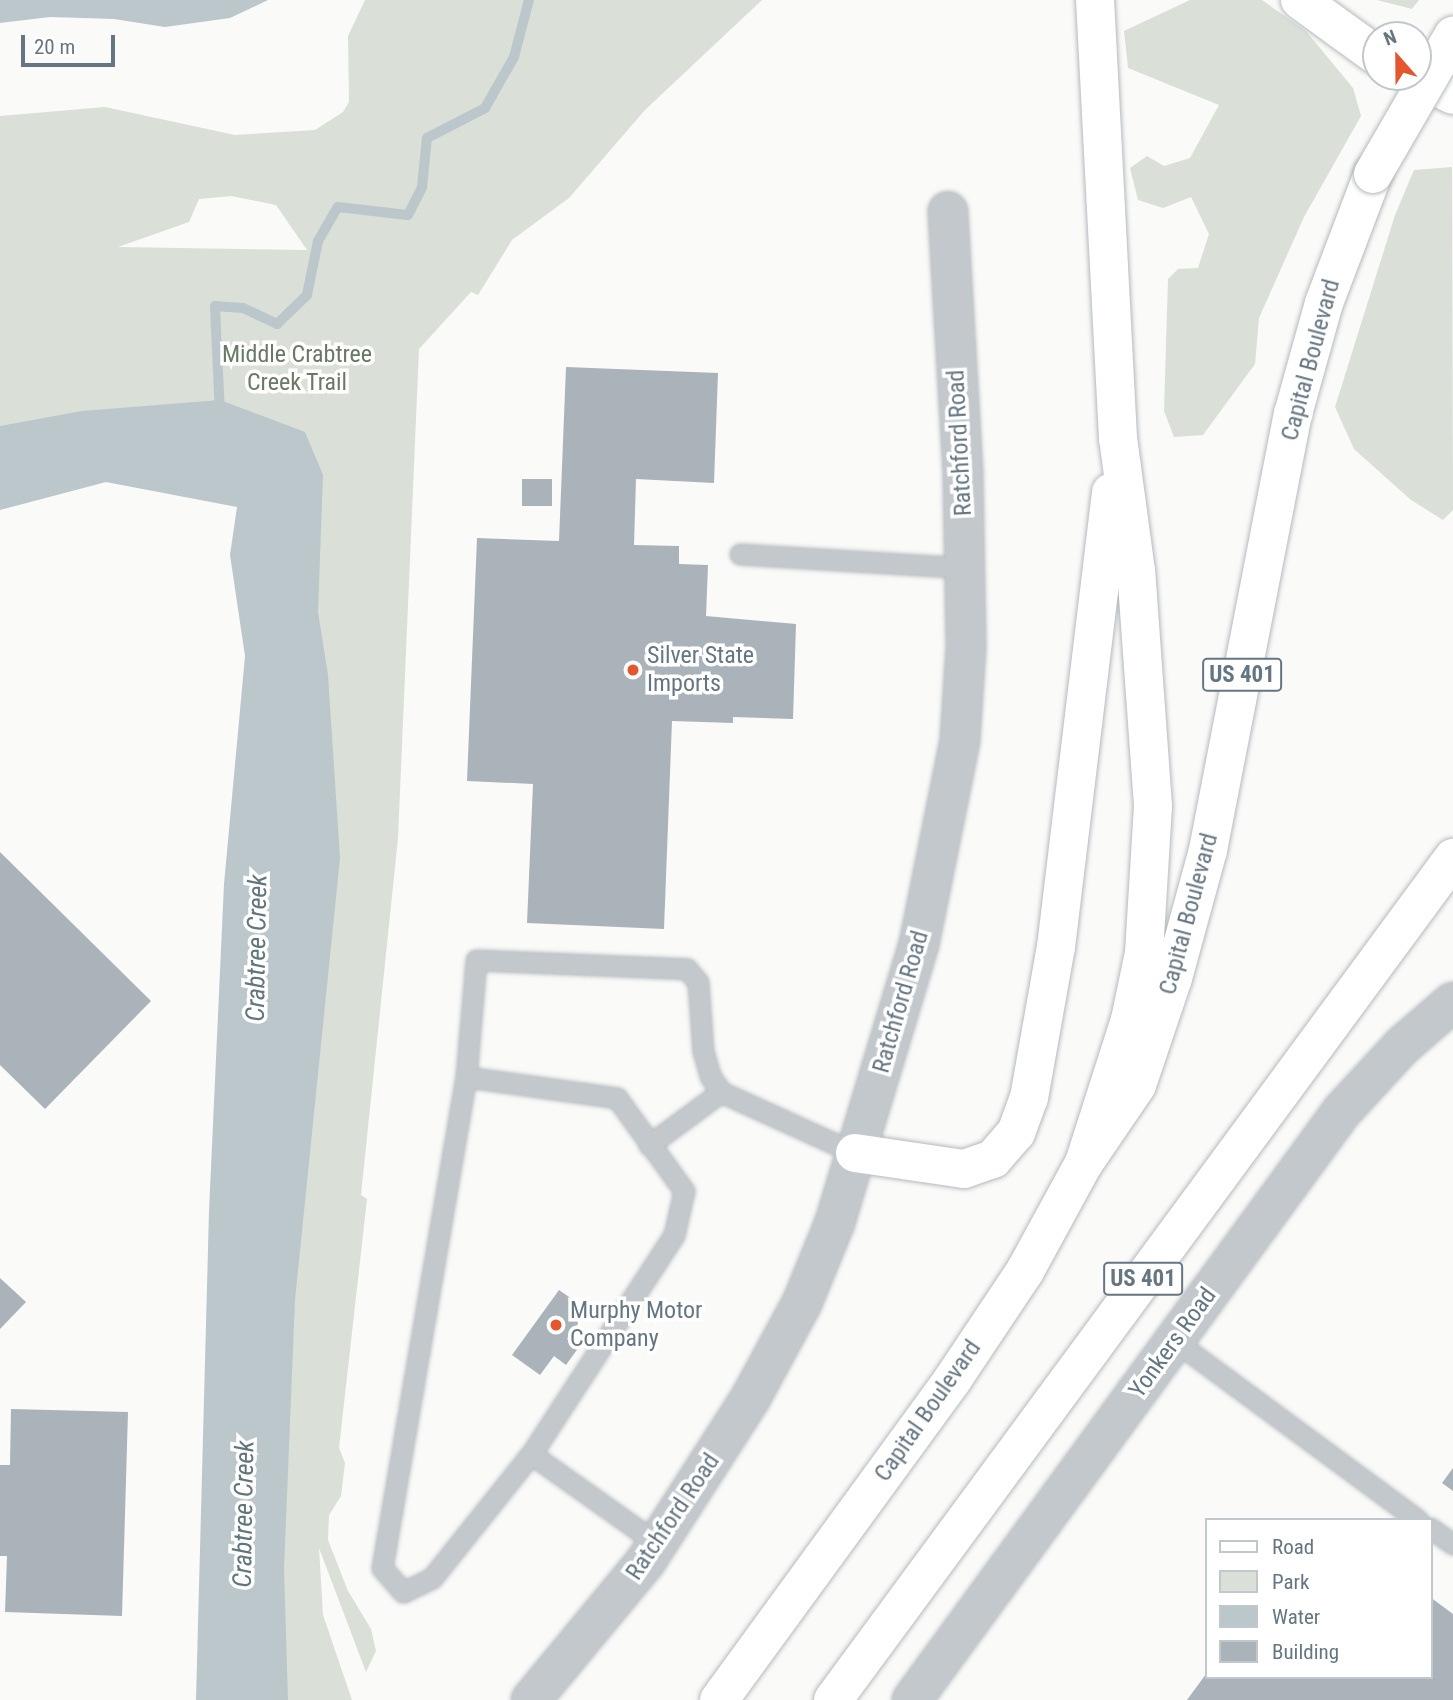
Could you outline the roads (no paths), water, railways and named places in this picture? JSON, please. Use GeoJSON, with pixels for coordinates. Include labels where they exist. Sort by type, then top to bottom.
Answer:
{"type":"FeatureCollection","features":[{"type":"Feature","properties":{"kind":"main road"},"geometry":{"type":"LineString","coordinates":[[1084,1163],[1130,1020],[1150,897],[1153,806],[1136,571],[1118,438],[1095,0]]}},
{"type":"Feature","properties":{"kind":"main road"},"geometry":{"type":"LineString","coordinates":[[1300,0],[1362,45]]}},
{"type":"Feature","properties":{"kind":"main road","name":"Capital Boulevard"},"geometry":{"type":"LineString","coordinates":[[719,1700],[953,1379],[1025,1271],[1084,1163],[1137,1085],[1177,967],[1208,850],[1293,414],[1324,303],[1373,174],[1453,36]]}},
{"type":"Feature","properties":{"kind":"main road"},"geometry":{"type":"LineString","coordinates":[[1432,85],[1453,95]]}},
{"type":"Feature","properties":{"kind":"main road"},"geometry":{"type":"LineString","coordinates":[[855,1153],[946,1169],[983,1165],[1008,1145],[1029,1098],[1071,839],[1118,438]]}},
{"type":"Feature","properties":{"kind":"main road","name":"US 401"},"geometry":{"type":"LineString","coordinates":[[832,1700],[1453,858]]}},
{"type":"Feature","properties":{"kind":"street","name":"Ratchford Road"},"geometry":{"type":"LineString","coordinates":[[531,1700],[589,1635],[658,1544],[750,1399],[802,1303],[835,1222],[912,969],[942,846],[960,740],[966,568],[948,211]]}},
{"type":"Feature","properties":{"kind":"street","name":"Yonkers Road"},"geometry":{"type":"LineString","coordinates":[[912,1700],[1342,1111],[1448,1015]]}},
{"type":"Feature","properties":{"kind":"lane"},"geometry":{"type":"LineString","coordinates":[[740,554],[966,568]]}},
{"type":"Feature","properties":{"kind":"lane"},"geometry":{"type":"LineString","coordinates":[[466,1077],[617,1098],[684,1191],[674,1235],[531,1454],[432,1578],[402,1592],[382,1568],[466,1077],[476,960],[687,970],[698,982],[703,1051],[710,1076],[721,1092],[855,1153]]}},
{"type":"Feature","properties":{"kind":"lane"},"geometry":{"type":"LineString","coordinates":[[649,1145],[721,1092]]}},
{"type":"Feature","properties":{"kind":"lane"},"geometry":{"type":"LineString","coordinates":[[1175,1340],[1415,1518]]}},
{"type":"Feature","properties":{"kind":"lane"},"geometry":{"type":"LineString","coordinates":[[531,1454],[658,1544]]}},
{"type":"Feature","properties":{"kind":"lane"},"geometry":{"type":"LineString","coordinates":[[1432,1529],[1453,1544]]}},
{"type":"Feature","properties":{"kind":"water"},"geometry":{"type":"Polygon","coordinates":[[[0,0],[268,0],[230,18],[165,27],[114,19],[50,17],[0,23],[0,0]]]}},
{"type":"Feature","properties":{"kind":"water","name":"Crabtree Creek"},"geometry":{"type":"Polygon","coordinates":[[[220,400],[305,432],[323,475],[318,612],[328,675],[340,858],[295,1300],[284,1569],[288,1700],[196,1700],[209,1211],[224,884],[245,656],[230,555],[237,507],[106,482],[0,510],[0,426],[82,411],[220,400]]]}},
{"type":"Feature","properties":{"kind":"waterway"},"geometry":{"type":"LineString","coordinates":[[220,414],[215,306],[243,308],[277,324],[307,295],[318,241],[338,207],[408,215],[422,187],[427,138],[485,108],[514,57],[529,0]]}},
{"type":"Feature","properties":{"kind":"place","name":"Silver State Imports"},"geometry":{"type":"Point","coordinates":[633,670]}},
{"type":"Feature","properties":{"kind":"place","name":"Murphy Motor Company"},"geometry":{"type":"Point","coordinates":[556,1325]}},
{"type":"Feature","properties":{"kind":"park label","name":"Middle Crabtree Creek Trail"},"geometry":{"type":"Point","coordinates":[297,369]}}]}
